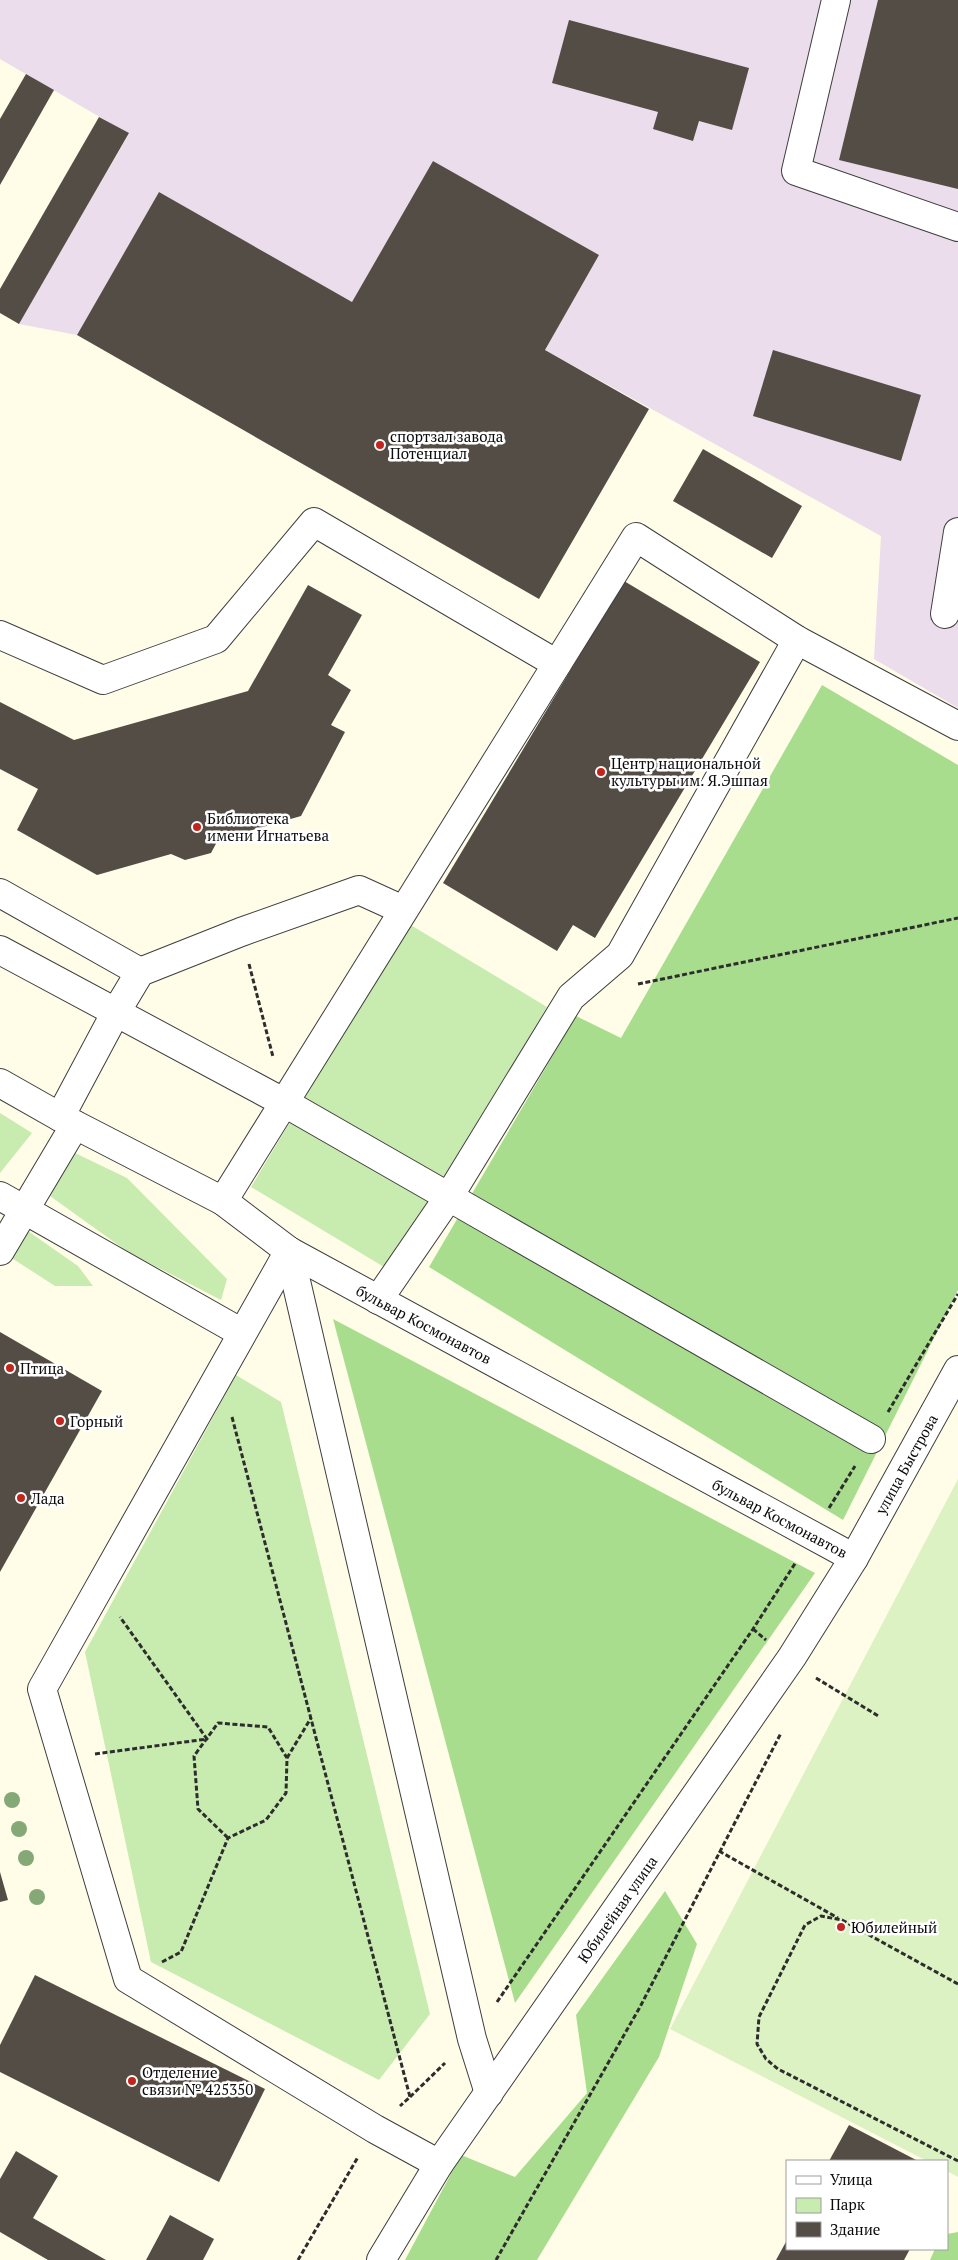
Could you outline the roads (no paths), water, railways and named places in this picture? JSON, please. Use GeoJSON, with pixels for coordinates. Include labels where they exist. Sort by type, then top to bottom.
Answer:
{"type":"FeatureCollection","features":[{"type":"Feature","properties":{"kind":"street"},"geometry":{"type":"LineString","coordinates":[[836,0],[796,171],[958,227]]}},
{"type":"Feature","properties":{"kind":"street"},"geometry":{"type":"LineString","coordinates":[[0,635],[103,680],[216,639],[314,522],[557,664]]}},
{"type":"Feature","properties":{"kind":"street"},"geometry":{"type":"LineString","coordinates":[[945,614],[958,532]]}},
{"type":"Feature","properties":{"kind":"street"},"geometry":{"type":"LineString","coordinates":[[223,1201],[636,537],[796,640],[958,726]]}},
{"type":"Feature","properties":{"kind":"street"},"geometry":{"type":"LineString","coordinates":[[378,1300],[448,1198],[571,997],[620,955],[796,640]]}},
{"type":"Feature","properties":{"kind":"street"},"geometry":{"type":"LineString","coordinates":[[0,1251],[25,1209],[68,1121],[116,1012],[140,972],[240,932],[359,890],[403,910]]}},
{"type":"Feature","properties":{"kind":"street"},"geometry":{"type":"LineString","coordinates":[[0,894],[140,972]]}},
{"type":"Feature","properties":{"kind":"street"},"geometry":{"type":"LineString","coordinates":[[0,950],[285,1103],[871,1439]]}},
{"type":"Feature","properties":{"kind":"street","name":"бульвар Космонавтов"},"geometry":{"type":"LineString","coordinates":[[0,1083],[68,1121],[223,1201],[289,1251],[854,1558]]}},
{"type":"Feature","properties":{"kind":"street"},"geometry":{"type":"LineString","coordinates":[[0,1196],[242,1333]]}},
{"type":"Feature","properties":{"kind":"street"},"geometry":{"type":"LineString","coordinates":[[289,1251],[42,1688],[128,1979],[375,2129],[439,2164]]}},
{"type":"Feature","properties":{"kind":"street"},"geometry":{"type":"LineString","coordinates":[[289,1251],[472,2039],[488,2093]]}},
{"type":"Feature","properties":{"kind":"street","name":"улица Быстрова"},"geometry":{"type":"LineString","coordinates":[[854,1558],[958,1370]]}},
{"type":"Feature","properties":{"kind":"street","name":"Юбилейная улица"},"geometry":{"type":"LineString","coordinates":[[382,2260],[439,2164],[792,1657],[854,1558]]}},
{"type":"Feature","properties":{"kind":"place","name":"спортзал завода Потенциал"},"geometry":{"type":"Point","coordinates":[380,445]}},
{"type":"Feature","properties":{"kind":"place","name":"Центр национальной культуры им. Я.Эшпая"},"geometry":{"type":"Point","coordinates":[601,772]}},
{"type":"Feature","properties":{"kind":"place","name":"Библиотека имени Игнатьева"},"geometry":{"type":"Point","coordinates":[197,827]}},
{"type":"Feature","properties":{"kind":"place","name":"Птица"},"geometry":{"type":"Point","coordinates":[10,1368]}},
{"type":"Feature","properties":{"kind":"place","name":"Горный"},"geometry":{"type":"Point","coordinates":[60,1421]}},
{"type":"Feature","properties":{"kind":"place","name":"Лада"},"geometry":{"type":"Point","coordinates":[21,1498]}},
{"type":"Feature","properties":{"kind":"place","name":"Юбилейный"},"geometry":{"type":"Point","coordinates":[841,1927]}},
{"type":"Feature","properties":{"kind":"place","name":"Отделение связи № 425350"},"geometry":{"type":"Point","coordinates":[132,2081]}}]}
